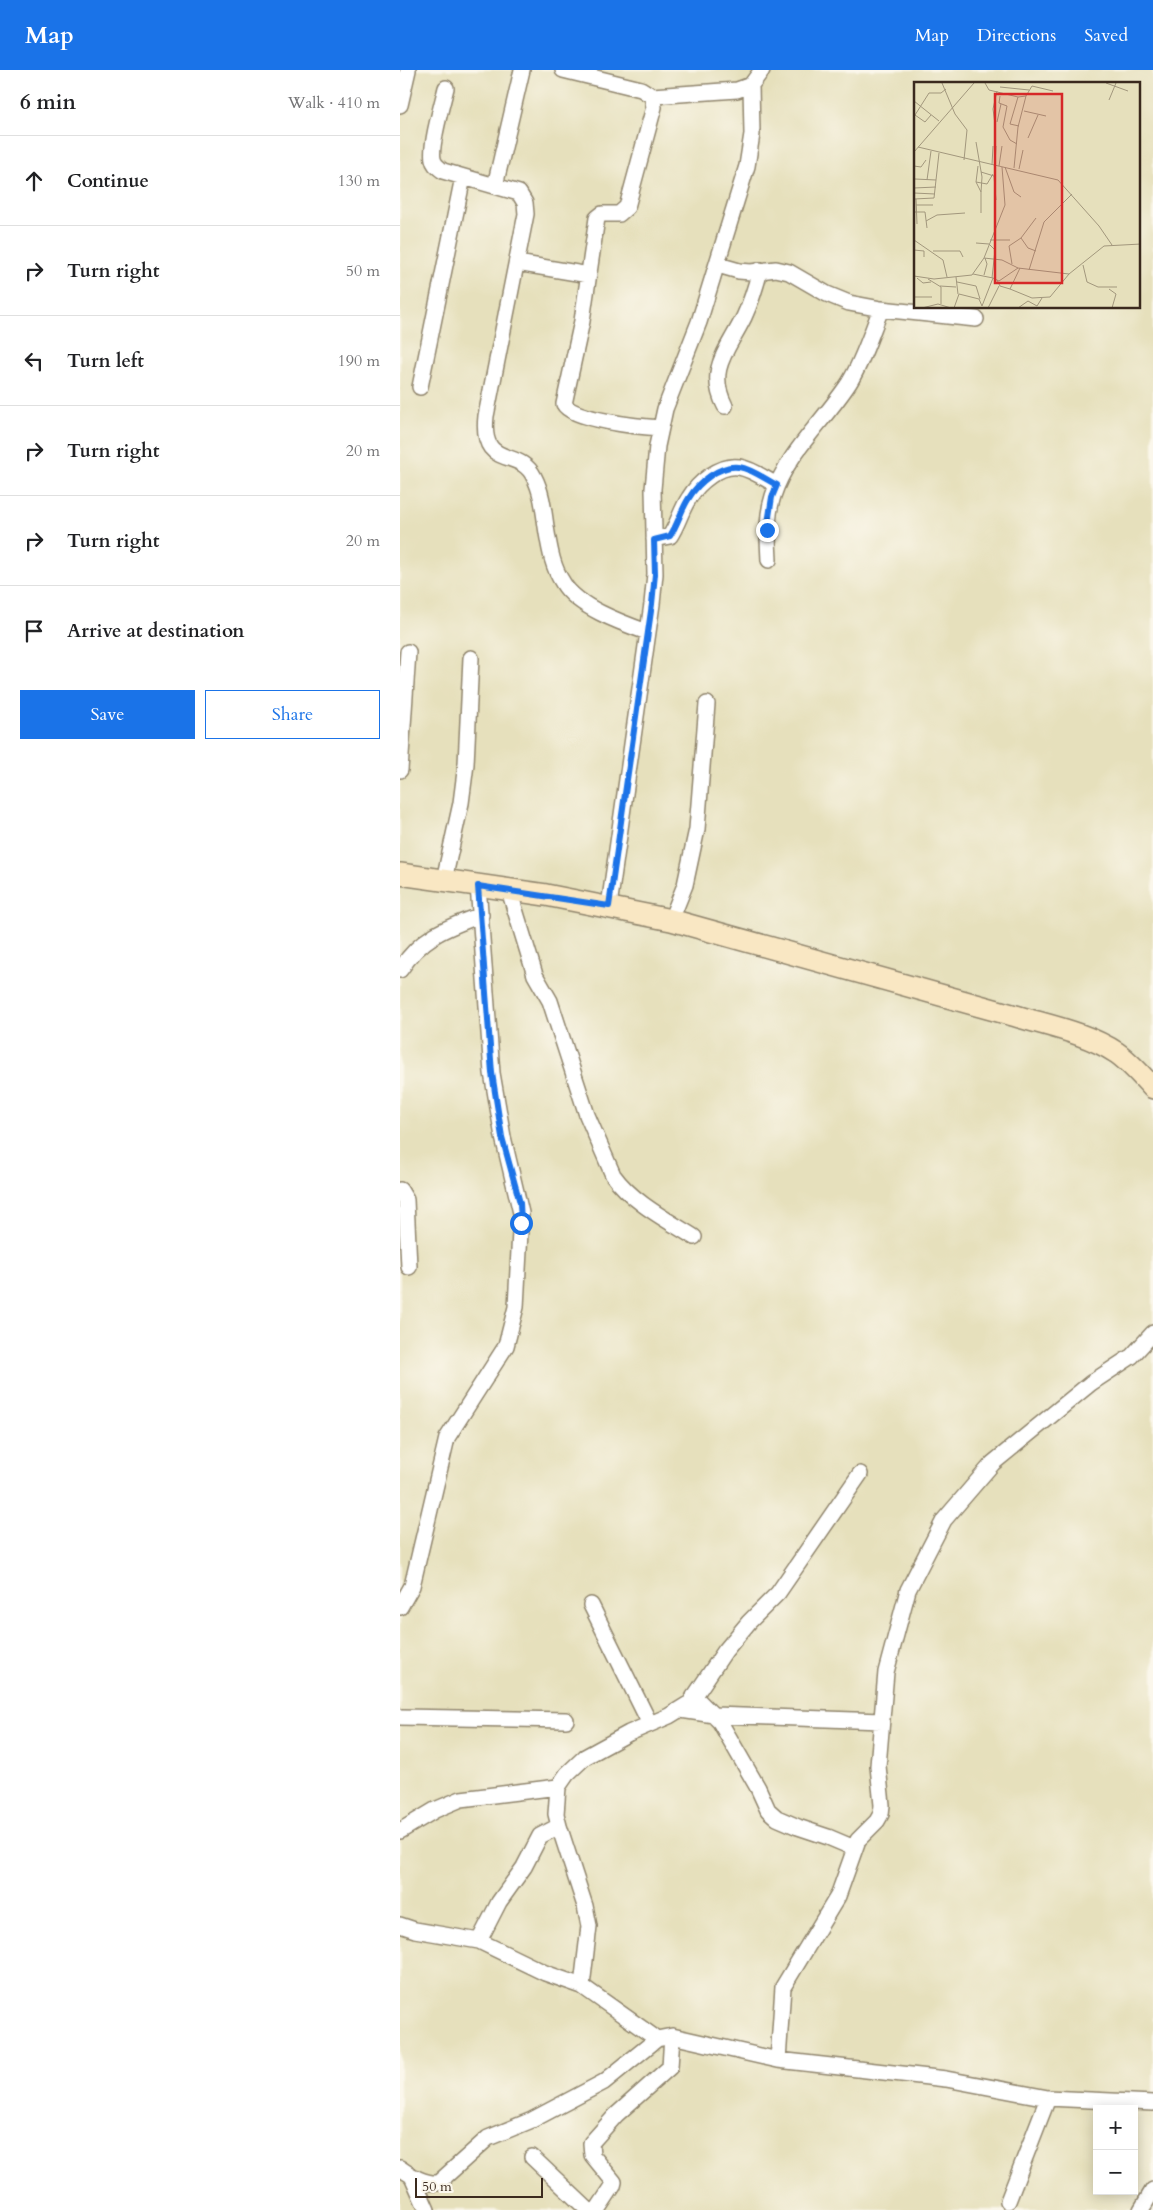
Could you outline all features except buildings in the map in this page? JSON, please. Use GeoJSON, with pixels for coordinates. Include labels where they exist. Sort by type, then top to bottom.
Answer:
{"type":"FeatureCollection","features":[{"type":"Feature","properties":{"kind":"street"},"geometry":{"type":"LineString","coordinates":[[400,105],[408,70]]}},
{"type":"Feature","properties":{"kind":"street"},"geometry":{"type":"LineString","coordinates":[[495,186],[522,70]]}},
{"type":"Feature","properties":{"kind":"street"},"geometry":{"type":"LineString","coordinates":[[563,70],[641,88],[652,96],[736,90],[750,85],[762,70]]}},
{"type":"Feature","properties":{"kind":"street"},"geometry":{"type":"LineString","coordinates":[[609,906],[655,574],[653,489],[661,428],[665,409],[685,361],[718,265],[747,166],[752,134],[750,85]]}},
{"type":"Feature","properties":{"kind":"street"},"geometry":{"type":"LineString","coordinates":[[446,88],[432,158],[436,166],[463,177],[519,193],[525,202],[526,214],[486,416],[485,432],[487,444],[500,455],[523,465],[534,476],[540,492],[551,558],[563,585],[586,604],[609,618],[647,632]]}},
{"type":"Feature","properties":{"kind":"street"},"geometry":{"type":"LineString","coordinates":[[652,96],[654,107],[653,120],[627,207],[619,214],[602,214],[597,218],[582,320],[564,404],[570,411],[601,420],[661,428]]}},
{"type":"Feature","properties":{"kind":"street"},"geometry":{"type":"LineString","coordinates":[[420,387],[463,177]]}},
{"type":"Feature","properties":{"kind":"street"},"geometry":{"type":"LineString","coordinates":[[516,263],[589,276]]}},
{"type":"Feature","properties":{"kind":"street"},"geometry":{"type":"LineString","coordinates":[[718,265],[739,271],[751,272],[776,269],[789,272],[827,294],[849,303],[881,309],[976,319]]}},
{"type":"Feature","properties":{"kind":"street"},"geometry":{"type":"LineString","coordinates":[[725,406],[720,395],[717,379],[719,366],[726,346],[746,311],[760,270]]}},
{"type":"Feature","properties":{"kind":"street"},"geometry":{"type":"LineString","coordinates":[[769,560],[767,530],[772,497],[783,471],[800,445],[827,415],[851,380],[881,309]]}},
{"type":"Feature","properties":{"kind":"street"},"geometry":{"type":"LineString","coordinates":[[654,540],[670,536],[689,497],[699,484],[710,475],[732,467],[747,469],[777,485]]}},
{"type":"Feature","properties":{"kind":"street"},"geometry":{"type":"LineString","coordinates":[[400,770],[408,652]]}},
{"type":"Feature","properties":{"kind":"street"},"geometry":{"type":"LineString","coordinates":[[444,880],[461,803],[466,764],[471,658]]}},
{"type":"Feature","properties":{"kind":"street"},"geometry":{"type":"LineString","coordinates":[[671,920],[686,885],[695,838],[708,704]]}},
{"type":"Feature","properties":{"kind":"street"},"geometry":{"type":"LineString","coordinates":[[400,874],[609,906],[671,920],[1072,1033],[1117,1053],[1153,1088]]}},
{"type":"Feature","properties":{"kind":"street"},"geometry":{"type":"LineString","coordinates":[[400,1607],[412,1586],[447,1438],[506,1346],[516,1298],[521,1213],[502,1137],[492,1073],[478,886]]}},
{"type":"Feature","properties":{"kind":"street"},"geometry":{"type":"LineString","coordinates":[[509,890],[535,975],[550,1002],[587,1115],[613,1175],[619,1184],[650,1208],[694,1237]]}},
{"type":"Feature","properties":{"kind":"street"},"geometry":{"type":"LineString","coordinates":[[400,970],[409,956],[423,942],[443,929],[480,915]]}},
{"type":"Feature","properties":{"kind":"street"},"geometry":{"type":"LineString","coordinates":[[400,1190],[406,1200],[409,1267]]}},
{"type":"Feature","properties":{"kind":"street"},"geometry":{"type":"LineString","coordinates":[[778,2060],[783,1987],[838,1896],[854,1848],[864,1832],[877,1821],[881,1814],[878,1766],[886,1672],[908,1590],[944,1520],[993,1463],[1092,1384],[1132,1356],[1153,1333]]}},
{"type":"Feature","properties":{"kind":"street"},"geometry":{"type":"LineString","coordinates":[[582,1986],[589,1926],[585,1906],[558,1826],[556,1814],[558,1787],[575,1765],[585,1757],[681,1710],[694,1696],[731,1644],[778,1593],[860,1474]]}},
{"type":"Feature","properties":{"kind":"street"},"geometry":{"type":"LineString","coordinates":[[591,1605],[650,1724]]}},
{"type":"Feature","properties":{"kind":"street"},"geometry":{"type":"LineString","coordinates":[[694,1696],[714,1715],[758,1788],[768,1810],[778,1818],[798,1827],[854,1848]]}},
{"type":"Feature","properties":{"kind":"street"},"geometry":{"type":"LineString","coordinates":[[681,1710],[714,1715],[882,1721]]}},
{"type":"Feature","properties":{"kind":"street"},"geometry":{"type":"LineString","coordinates":[[400,1717],[566,1720]]}},
{"type":"Feature","properties":{"kind":"street"},"geometry":{"type":"LineString","coordinates":[[400,1831],[435,1810],[461,1799],[558,1787]]}},
{"type":"Feature","properties":{"kind":"street"},"geometry":{"type":"LineString","coordinates":[[479,1941],[499,1902],[524,1867],[540,1836],[558,1826]]}},
{"type":"Feature","properties":{"kind":"street"},"geometry":{"type":"LineString","coordinates":[[400,1925],[415,1930],[479,1941],[545,1973],[582,1986],[657,2039]]}},
{"type":"Feature","properties":{"kind":"street"},"geometry":{"type":"LineString","coordinates":[[597,2210],[614,2186],[614,2182],[592,2155],[591,2143],[616,2115],[670,2067],[672,2036]]}},
{"type":"Feature","properties":{"kind":"street"},"geometry":{"type":"LineString","coordinates":[[406,2172],[432,2184],[438,2184],[488,2138],[532,2120],[604,2082],[657,2039],[672,2036],[778,2060],[946,2079],[1048,2098],[1153,2103]]}},
{"type":"Feature","properties":{"kind":"street"},"geometry":{"type":"LineString","coordinates":[[1008,2201],[1048,2098]]}},
{"type":"Feature","properties":{"kind":"street"},"geometry":{"type":"LineString","coordinates":[[532,2157],[588,2210]]}},
{"type":"Feature","properties":{"kind":"street"},"geometry":{"type":"LineString","coordinates":[[406,2172],[427,2210]]}},
{"type":"Feature","properties":{"kind":"street"},"geometry":{"type":"LineString","coordinates":[[1141,2210],[1153,2190]]}},
{"type":"Feature","properties":{"kind":"route"},"geometry":{"type":"LineString","coordinates":[[521,1223],[520,1203],[502,1137],[492,1073],[478,886],[609,906],[637,698],[652,604],[655,574],[654,540],[670,536],[689,497],[699,484],[710,475],[732,467],[747,469],[777,485],[772,497],[767,530]]}}]}
